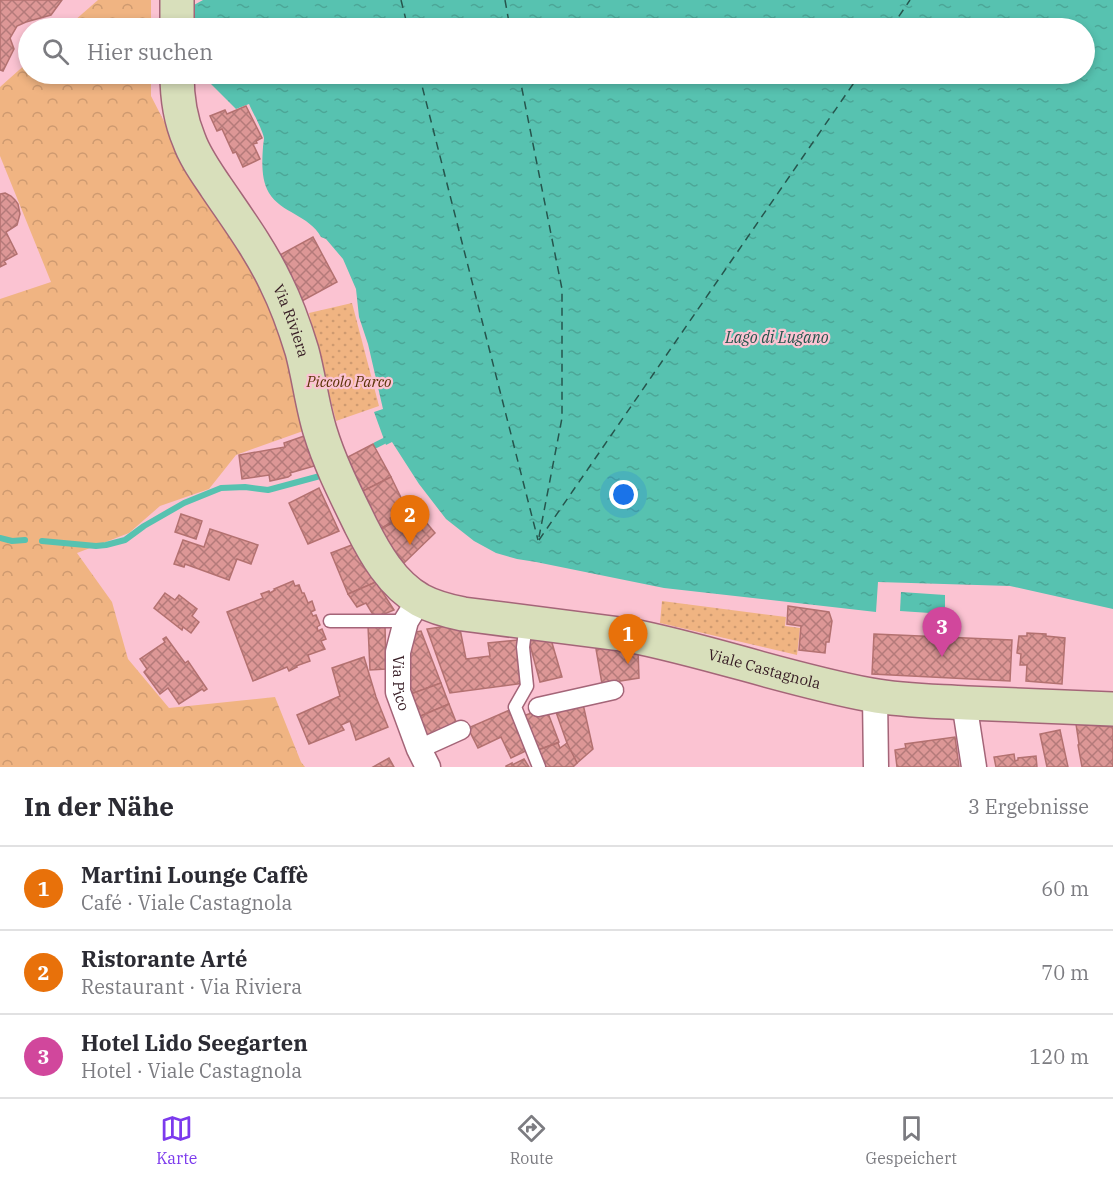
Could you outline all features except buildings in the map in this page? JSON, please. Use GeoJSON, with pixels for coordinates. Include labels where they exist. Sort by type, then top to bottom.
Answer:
{"type":"FeatureCollection","features":[{"type":"Feature","properties":{"kind":"main road"},"geometry":{"type":"LineString","coordinates":[[177,0],[177,18]]}},
{"type":"Feature","properties":{"kind":"main road","name":"Via Riviera"},"geometry":{"type":"LineString","coordinates":[[178,84],[179,107],[189,140],[206,172],[262,257],[288,308],[302,351],[319,428],[328,456],[369,542],[398,583],[413,610]]}},
{"type":"Feature","properties":{"kind":"main road","name":"Viale Castagnola"},"geometry":{"type":"LineString","coordinates":[[413,610],[446,610],[526,623],[628,635],[839,689],[875,696],[1113,709]]}},
{"type":"Feature","properties":{"kind":"street","name":"Via Pico"},"geometry":{"type":"LineString","coordinates":[[413,610],[398,652],[398,692],[423,758]]}},
{"type":"Feature","properties":{"kind":"street"},"geometry":{"type":"LineString","coordinates":[[538,707],[614,690]]}},
{"type":"Feature","properties":{"kind":"street"},"geometry":{"type":"LineString","coordinates":[[875,696],[876,767]]}},
{"type":"Feature","properties":{"kind":"street"},"geometry":{"type":"LineString","coordinates":[[964,702],[974,767]]}},
{"type":"Feature","properties":{"kind":"street"},"geometry":{"type":"LineString","coordinates":[[423,758],[461,730]]}},
{"type":"Feature","properties":{"kind":"lane"},"geometry":{"type":"LineString","coordinates":[[330,621],[413,610]]}},
{"type":"Feature","properties":{"kind":"lane"},"geometry":{"type":"LineString","coordinates":[[526,623],[523,647],[527,686],[515,707],[539,767]]}},
{"type":"Feature","properties":{"kind":"green space"},"geometry":{"type":"Polygon","coordinates":[[[98,0],[151,0],[151,18],[77,18],[98,0]]]}},
{"type":"Feature","properties":{"kind":"green space"},"geometry":{"type":"Polygon","coordinates":[[[18,71],[18,84],[151,84],[151,96],[185,162],[251,266],[299,383],[306,430],[236,455],[209,489],[160,506],[129,533],[77,553],[112,602],[128,659],[169,708],[275,697],[305,767],[0,767],[0,299],[51,282],[0,156],[0,87],[18,71]]]}},
{"type":"Feature","properties":{"kind":"green space","name":"Piccolo Parco"},"geometry":{"type":"Polygon","coordinates":[[[352,303],[379,406],[336,421],[309,313],[352,303]]]}},
{"type":"Feature","properties":{"kind":"green space"},"geometry":{"type":"Polygon","coordinates":[[[662,601],[786,617],[785,626],[800,628],[797,655],[660,623],[662,601]]]}},
{"type":"Feature","properties":{"kind":"water","name":"Lago di Lugano"},"geometry":{"type":"Polygon","coordinates":[[[203,0],[1113,0],[1113,609],[1010,586],[878,582],[876,612],[664,588],[517,559],[496,553],[474,541],[446,519],[419,484],[392,442],[386,445],[374,412],[383,409],[368,344],[359,317],[356,289],[343,259],[310,224],[274,200],[269,193],[263,170],[264,138],[249,104],[236,109],[211,84],[1095,84],[1095,18],[194,18],[194,5],[203,0]]]}},
{"type":"Feature","properties":{"kind":"water"},"geometry":{"type":"Polygon","coordinates":[[[901,592],[945,595],[945,614],[900,611],[901,592]]]}},
{"type":"Feature","properties":{"kind":"waterway"},"geometry":{"type":"LineString","coordinates":[[376,445],[384,441]]}},
{"type":"Feature","properties":{"kind":"waterway"},"geometry":{"type":"LineString","coordinates":[[42,541],[106,545],[125,540],[184,503],[221,488],[245,487],[268,490],[320,476]]}},
{"type":"Feature","properties":{"kind":"waterway"},"geometry":{"type":"LineString","coordinates":[[0,538],[12,541],[25,540]]}},
{"type":"Feature","properties":{"kind":"ferry route"},"geometry":{"type":"LineString","coordinates":[[401,0],[406,18]]}},
{"type":"Feature","properties":{"kind":"ferry route"},"geometry":{"type":"LineString","coordinates":[[505,0],[508,18]]}},
{"type":"Feature","properties":{"kind":"ferry route"},"geometry":{"type":"LineString","coordinates":[[898,18],[910,0]]}},
{"type":"Feature","properties":{"kind":"ferry route"},"geometry":{"type":"LineString","coordinates":[[422,84],[538,540]]}},
{"type":"Feature","properties":{"kind":"ferry route"},"geometry":{"type":"LineString","coordinates":[[521,84],[562,289],[562,418],[539,537]]}},
{"type":"Feature","properties":{"kind":"ferry route"},"geometry":{"type":"LineString","coordinates":[[539,540],[853,84]]}},
{"type":"Feature","properties":{"kind":"place","name":"Ristorante Arté"},"geometry":{"type":"Point","coordinates":[410,545]}},
{"type":"Feature","properties":{"kind":"place","name":"Hotel Lido Seegarten"},"geometry":{"type":"Point","coordinates":[942,657]}},
{"type":"Feature","properties":{"kind":"place","name":"Martini Lounge Caffè"},"geometry":{"type":"Point","coordinates":[628,664]}}]}
